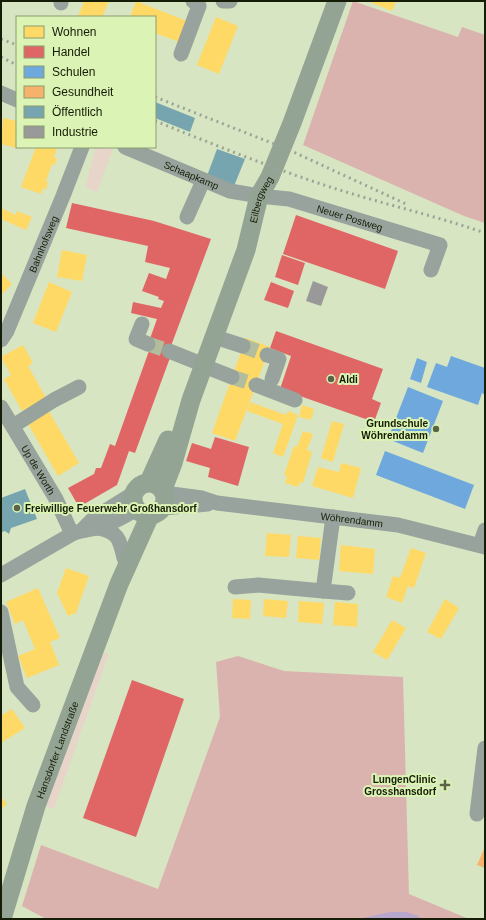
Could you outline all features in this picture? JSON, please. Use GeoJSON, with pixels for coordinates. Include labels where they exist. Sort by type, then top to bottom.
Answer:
{"type":"FeatureCollection","features":[{"type":"Feature","properties":{"kind":"main road","name":"Eilbergweg"},"geometry":{"type":"LineString","coordinates":[[150,500],[173,463],[191,400],[246,250],[259,196],[270,177],[290,130],[337,1]]}},
{"type":"Feature","properties":{"kind":"main road","name":"Hansdorfer Landstraße"},"geometry":{"type":"LineString","coordinates":[[119,584],[124,558],[150,500]]}},
{"type":"Feature","properties":{"kind":"main road","name":"Hansdorfer Landstraße"},"geometry":{"type":"LineString","coordinates":[[2,919],[36,806],[150,500]]}},
{"type":"Feature","properties":{"kind":"street"},"geometry":{"type":"LineString","coordinates":[[181,54],[199,6],[193,1]]}},
{"type":"Feature","properties":{"kind":"street"},"geometry":{"type":"LineString","coordinates":[[223,1],[230,1]]}},
{"type":"Feature","properties":{"kind":"street"},"geometry":{"type":"LineString","coordinates":[[1,93],[16,100]]}},
{"type":"Feature","properties":{"kind":"street","name":"Bahnhofsweg"},"geometry":{"type":"LineString","coordinates":[[1,340],[7,331],[36,263],[82,148]]}},
{"type":"Feature","properties":{"kind":"street","name":"Schaapkamp"},"geometry":{"type":"LineString","coordinates":[[127,148],[203,181],[230,191],[259,196]]}},
{"type":"Feature","properties":{"kind":"street"},"geometry":{"type":"LineString","coordinates":[[187,217],[203,181]]}},
{"type":"Feature","properties":{"kind":"street","name":"Neuer Postweg"},"geometry":{"type":"LineString","coordinates":[[259,196],[289,199],[440,245],[431,270]]}},
{"type":"Feature","properties":{"kind":"street"},"geometry":{"type":"LineString","coordinates":[[142,324],[136,339],[148,344]]}},
{"type":"Feature","properties":{"kind":"street"},"geometry":{"type":"LineString","coordinates":[[215,337],[243,346]]}},
{"type":"Feature","properties":{"kind":"street"},"geometry":{"type":"LineString","coordinates":[[169,351],[232,377]]}},
{"type":"Feature","properties":{"kind":"street"},"geometry":{"type":"LineString","coordinates":[[267,354],[279,359],[272,379]]}},
{"type":"Feature","properties":{"kind":"street"},"geometry":{"type":"LineString","coordinates":[[256,385],[295,400]]}},
{"type":"Feature","properties":{"kind":"street"},"geometry":{"type":"LineString","coordinates":[[13,426],[79,387]]}},
{"type":"Feature","properties":{"kind":"street","name":"Up de Worth"},"geometry":{"type":"LineString","coordinates":[[1,407],[77,532]]}},
{"type":"Feature","properties":{"kind":"street","name":"Wöhrendamm"},"geometry":{"type":"LineString","coordinates":[[77,532],[98,528],[116,521],[150,500]]}},
{"type":"Feature","properties":{"kind":"street","name":"Wöhrendamm"},"geometry":{"type":"LineString","coordinates":[[1,575],[77,532],[94,518],[150,500],[217,503],[398,525],[482,546]]}},
{"type":"Feature","properties":{"kind":"street"},"geometry":{"type":"LineString","coordinates":[[323,591],[333,517]]}},
{"type":"Feature","properties":{"kind":"street"},"geometry":{"type":"LineString","coordinates":[[98,528],[108,530],[119,539],[124,558]]}},
{"type":"Feature","properties":{"kind":"street"},"geometry":{"type":"LineString","coordinates":[[482,546],[485,530]]}},
{"type":"Feature","properties":{"kind":"street"},"geometry":{"type":"LineString","coordinates":[[234,587],[258,585],[348,593]]}},
{"type":"Feature","properties":{"kind":"street"},"geometry":{"type":"LineString","coordinates":[[1,612],[17,687],[33,705]]}},
{"type":"Feature","properties":{"kind":"street"},"geometry":{"type":"LineString","coordinates":[[477,814],[485,748]]}},
{"type":"Feature","properties":{"kind":"shaded area"},"geometry":{"type":"Polygon","coordinates":[[[353,1],[458,37],[462,27],[485,35],[485,223],[464,216],[303,145],[353,1]]]}},
{"type":"Feature","properties":{"kind":"shaded area"},"geometry":{"type":"Polygon","coordinates":[[[96,148],[113,149],[97,192],[85,187],[96,148]]]}},
{"type":"Feature","properties":{"kind":"shaded area"},"geometry":{"type":"Polygon","coordinates":[[[109,653],[54,809],[46,806],[46,799],[101,654],[109,653]]]}},
{"type":"Feature","properties":{"kind":"shaded area"},"geometry":{"type":"Polygon","coordinates":[[[238,656],[284,671],[403,677],[409,894],[469,919],[46,919],[22,906],[41,845],[158,889],[220,717],[216,662],[238,656]]]}},
{"type":"Feature","properties":{"kind":"shaded area"},"geometry":{"type":"Polygon","coordinates":[[[390,912],[406,912],[419,916],[419,919],[358,919],[390,912]]]}},
{"type":"Feature","properties":{"kind":"building: Wohnen"},"geometry":{"type":"Polygon","coordinates":[[[84,1],[109,1],[102,16],[78,16],[84,1]]]}},
{"type":"Feature","properties":{"kind":"building: Wohnen"},"geometry":{"type":"Polygon","coordinates":[[[136,1],[187,21],[179,42],[156,33],[156,16],[130,16],[136,1]]]}},
{"type":"Feature","properties":{"kind":"building: Wohnen"},"geometry":{"type":"Polygon","coordinates":[[[367,1],[396,1],[392,11],[367,1]]]}},
{"type":"Feature","properties":{"kind":"building: Wohnen"},"geometry":{"type":"Polygon","coordinates":[[[216,17],[238,26],[219,74],[197,65],[216,17]]]}},
{"type":"Feature","properties":{"kind":"building: Wohnen"},"geometry":{"type":"Polygon","coordinates":[[[3,118],[16,121],[16,148],[1,144],[3,118]]]}},
{"type":"Feature","properties":{"kind":"building: Wohnen"},"geometry":{"type":"Polygon","coordinates":[[[36,148],[57,149],[54,157],[57,159],[55,165],[52,164],[46,181],[48,182],[46,190],[43,188],[41,194],[21,187],[36,148]]]}},
{"type":"Feature","properties":{"kind":"building: Wohnen"},"geometry":{"type":"Polygon","coordinates":[[[1,208],[16,215],[17,211],[32,217],[26,230],[1,219],[1,208]]]}},
{"type":"Feature","properties":{"kind":"building: Wohnen"},"geometry":{"type":"Polygon","coordinates":[[[62,250],[87,255],[82,281],[57,277],[62,250]]]}},
{"type":"Feature","properties":{"kind":"building: Wohnen"},"geometry":{"type":"Polygon","coordinates":[[[3,275],[12,284],[1,295],[1,277],[3,275]]]}},
{"type":"Feature","properties":{"kind":"building: Wohnen"},"geometry":{"type":"Polygon","coordinates":[[[49,282],[72,292],[56,332],[33,323],[49,282]]]}},
{"type":"Feature","properties":{"kind":"building: Wohnen"},"geometry":{"type":"Polygon","coordinates":[[[246,338],[270,347],[235,441],[212,433],[246,338]]]}},
{"type":"Feature","properties":{"kind":"building: Wohnen"},"geometry":{"type":"Polygon","coordinates":[[[23,345],[33,363],[28,366],[46,398],[22,411],[4,379],[11,375],[1,357],[23,345]]]}},
{"type":"Feature","properties":{"kind":"building: Wohnen"},"geometry":{"type":"Polygon","coordinates":[[[250,402],[286,415],[288,411],[298,415],[283,457],[273,453],[283,424],[247,411],[250,402]]]}},
{"type":"Feature","properties":{"kind":"building: Wohnen"},"geometry":{"type":"Polygon","coordinates":[[[302,405],[314,409],[311,420],[299,417],[302,405]]]}},
{"type":"Feature","properties":{"kind":"building: Wohnen"},"geometry":{"type":"Polygon","coordinates":[[[48,410],[79,463],[58,476],[27,422],[48,410]]]}},
{"type":"Feature","properties":{"kind":"building: Wohnen"},"geometry":{"type":"Polygon","coordinates":[[[332,421],[344,424],[333,462],[321,458],[332,421]]]}},
{"type":"Feature","properties":{"kind":"building: Wohnen"},"geometry":{"type":"Polygon","coordinates":[[[303,431],[313,434],[307,450],[312,452],[303,483],[300,482],[298,487],[285,483],[287,476],[284,475],[294,446],[297,447],[303,431]]]}},
{"type":"Feature","properties":{"kind":"building: Wohnen"},"geometry":{"type":"Polygon","coordinates":[[[341,463],[361,468],[353,498],[312,486],[318,467],[339,472],[341,463]]]}},
{"type":"Feature","properties":{"kind":"building: Wohnen"},"geometry":{"type":"Polygon","coordinates":[[[267,533],[291,535],[289,557],[265,556],[267,533]]]}},
{"type":"Feature","properties":{"kind":"building: Wohnen"},"geometry":{"type":"Polygon","coordinates":[[[298,536],[321,538],[319,560],[296,558],[298,536]]]}},
{"type":"Feature","properties":{"kind":"building: Wohnen"},"geometry":{"type":"Polygon","coordinates":[[[341,545],[375,549],[373,574],[339,571],[341,545]]]}},
{"type":"Feature","properties":{"kind":"building: Wohnen"},"geometry":{"type":"Polygon","coordinates":[[[411,548],[426,553],[414,588],[408,586],[402,603],[386,597],[393,576],[400,578],[411,548]]]}},
{"type":"Feature","properties":{"kind":"building: Wohnen"},"geometry":{"type":"Polygon","coordinates":[[[66,568],[89,576],[76,613],[68,616],[57,593],[66,568]]]}},
{"type":"Feature","properties":{"kind":"building: Wohnen"},"geometry":{"type":"Polygon","coordinates":[[[38,588],[60,638],[50,642],[59,665],[27,678],[18,656],[35,649],[23,620],[15,624],[6,602],[38,588]]]}},
{"type":"Feature","properties":{"kind":"building: Wohnen"},"geometry":{"type":"Polygon","coordinates":[[[233,599],[251,600],[250,619],[232,618],[233,599]]]}},
{"type":"Feature","properties":{"kind":"building: Wohnen"},"geometry":{"type":"Polygon","coordinates":[[[264,599],[288,601],[286,618],[263,616],[264,599]]]}},
{"type":"Feature","properties":{"kind":"building: Wohnen"},"geometry":{"type":"Polygon","coordinates":[[[445,599],[459,608],[441,639],[427,632],[445,599]]]}},
{"type":"Feature","properties":{"kind":"building: Wohnen"},"geometry":{"type":"Polygon","coordinates":[[[299,601],[324,603],[322,624],[298,622],[299,601]]]}},
{"type":"Feature","properties":{"kind":"building: Wohnen"},"geometry":{"type":"Polygon","coordinates":[[[335,602],[358,604],[357,627],[333,625],[335,602]]]}},
{"type":"Feature","properties":{"kind":"building: Wohnen"},"geometry":{"type":"Polygon","coordinates":[[[392,620],[406,628],[387,660],[373,652],[392,620]]]}},
{"type":"Feature","properties":{"kind":"building: Wohnen"},"geometry":{"type":"Polygon","coordinates":[[[12,709],[25,728],[1,743],[1,716],[12,709]]]}},
{"type":"Feature","properties":{"kind":"building: Wohnen"},"geometry":{"type":"Polygon","coordinates":[[[1,796],[7,804],[1,809],[1,796]]]}},
{"type":"Feature","properties":{"kind":"building: Handel"},"geometry":{"type":"Polygon","coordinates":[[[72,203],[154,221],[211,239],[168,354],[171,355],[135,453],[129,451],[117,485],[79,507],[68,488],[94,474],[96,468],[101,468],[110,444],[115,446],[150,348],[147,347],[157,319],[131,313],[133,302],[161,308],[164,301],[158,299],[159,297],[142,291],[149,273],[166,279],[170,268],[145,262],[148,246],[66,228],[72,203]]]}},
{"type":"Feature","properties":{"kind":"building: Handel"},"geometry":{"type":"Polygon","coordinates":[[[296,215],[398,251],[385,289],[283,254],[296,215]]]}},
{"type":"Feature","properties":{"kind":"building: Handel"},"geometry":{"type":"Polygon","coordinates":[[[282,255],[305,263],[298,285],[275,277],[282,255]]]}},
{"type":"Feature","properties":{"kind":"building: Handel"},"geometry":{"type":"Polygon","coordinates":[[[271,282],[294,291],[288,308],[264,300],[271,282]]]}},
{"type":"Feature","properties":{"kind":"building: Handel","name":"Aldi"},"geometry":{"type":"Polygon","coordinates":[[[276,331],[383,369],[372,399],[381,403],[374,422],[280,389],[291,356],[270,348],[276,331]]]}},
{"type":"Feature","properties":{"kind":"building: Handel"},"geometry":{"type":"Polygon","coordinates":[[[215,437],[249,447],[238,486],[208,477],[210,468],[186,461],[192,443],[211,449],[215,437]]]}},
{"type":"Feature","properties":{"kind":"building: Handel"},"geometry":{"type":"Polygon","coordinates":[[[132,680],[184,699],[136,837],[83,818],[132,680]]]}},
{"type":"Feature","properties":{"kind":"building: Schulen"},"geometry":{"type":"Polygon","coordinates":[[[451,356],[485,368],[485,395],[482,393],[478,405],[427,387],[436,363],[447,367],[451,356]]]}},
{"type":"Feature","properties":{"kind":"building: Schulen"},"geometry":{"type":"Polygon","coordinates":[[[417,358],[427,362],[421,383],[410,379],[417,358]]]}},
{"type":"Feature","properties":{"kind":"building: Schulen"},"geometry":{"type":"Polygon","coordinates":[[[408,387],[443,401],[423,453],[388,439],[408,387]]]}},
{"type":"Feature","properties":{"kind":"building: Schulen"},"geometry":{"type":"Polygon","coordinates":[[[385,451],[474,485],[465,509],[376,475],[385,451]]]}},
{"type":"Feature","properties":{"kind":"building: Gesundheit"},"geometry":{"type":"Polygon","coordinates":[[[485,847],[485,868],[477,865],[485,847]]]}},
{"type":"Feature","properties":{"kind":"building: Öffentlich"},"geometry":{"type":"Polygon","coordinates":[[[156,102],[195,118],[190,132],[156,118],[156,102]]]}},
{"type":"Feature","properties":{"kind":"building: Öffentlich"},"geometry":{"type":"Polygon","coordinates":[[[217,149],[245,159],[234,186],[207,176],[217,149]]]}},
{"type":"Feature","properties":{"kind":"building: Öffentlich","name":"Freiwillige Feuerwehr Großhansdorf"},"geometry":{"type":"Polygon","coordinates":[[[25,489],[37,519],[11,528],[9,534],[5,531],[2,532],[1,498],[25,489]]]}},
{"type":"Feature","properties":{"kind":"building: Industrie"},"geometry":{"type":"Polygon","coordinates":[[[313,281],[328,287],[321,306],[306,301],[313,281]]]}},
{"type":"Feature","properties":{"kind":"tunnel"},"geometry":{"type":"LineString","coordinates":[[148,344],[169,351]]}},
{"type":"Feature","properties":{"kind":"tunnel"},"geometry":{"type":"LineString","coordinates":[[243,346],[267,355]]}},
{"type":"Feature","properties":{"kind":"tunnel"},"geometry":{"type":"LineString","coordinates":[[232,377],[256,385]]}},
{"type":"Feature","properties":{"kind":"railway"},"geometry":{"type":"LineString","coordinates":[[1,39],[16,45]]}},
{"type":"Feature","properties":{"kind":"railway"},"geometry":{"type":"LineString","coordinates":[[1,57],[16,64]]}},
{"type":"Feature","properties":{"kind":"railway"},"geometry":{"type":"LineString","coordinates":[[156,97],[287,149],[406,204]]}},
{"type":"Feature","properties":{"kind":"railway"},"geometry":{"type":"LineString","coordinates":[[156,121],[298,176],[485,233]]}},
{"type":"Feature","properties":{"kind":"place","name":"Aldi"},"geometry":{"type":"Point","coordinates":[331,379]}},
{"type":"Feature","properties":{"kind":"place","name":"Grundschule Wöhrendamm"},"geometry":{"type":"Point","coordinates":[436,429]}},
{"type":"Feature","properties":{"kind":"place","name":"Freiwillige Feuerwehr Großhansdorf"},"geometry":{"type":"Point","coordinates":[17,508]}},
{"type":"Feature","properties":{"kind":"place","name":"LungenClinic Grosshansdorf"},"geometry":{"type":"Point","coordinates":[445,785]}}]}
